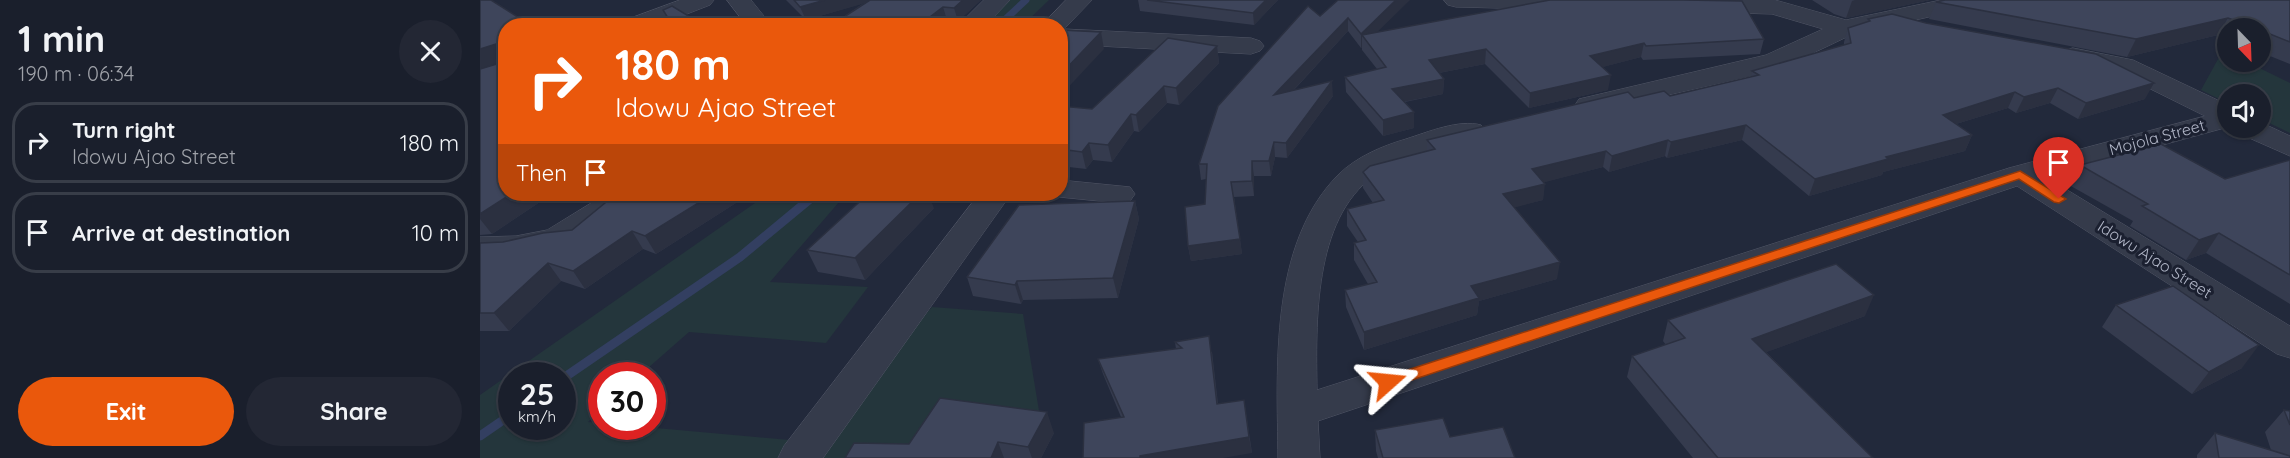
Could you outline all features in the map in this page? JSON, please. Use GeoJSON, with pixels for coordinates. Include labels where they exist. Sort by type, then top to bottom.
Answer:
{"type":"FeatureCollection","features":[{"type":"Feature","properties":{"kind":"street"},"geometry":{"type":"LineString","coordinates":[[654,18],[702,0]]}},
{"type":"Feature","properties":{"kind":"street"},"geometry":{"type":"LineString","coordinates":[[739,0],[754,18]]}},
{"type":"Feature","properties":{"kind":"street"},"geometry":{"type":"LineString","coordinates":[[979,18],[998,0]]}},
{"type":"Feature","properties":{"kind":"street"},"geometry":{"type":"LineString","coordinates":[[1061,18],[1080,0]]}},
{"type":"Feature","properties":{"kind":"street"},"geometry":{"type":"LineString","coordinates":[[1456,0],[1609,3]]}},
{"type":"Feature","properties":{"kind":"street"},"geometry":{"type":"LineString","coordinates":[[1567,109],[1775,61],[1845,28],[1974,0]]}},
{"type":"Feature","properties":{"kind":"street"},"geometry":{"type":"LineString","coordinates":[[1680,5],[1771,4],[1845,28]]}},
{"type":"Feature","properties":{"kind":"street"},"geometry":{"type":"LineString","coordinates":[[1889,19],[1944,32]]}},
{"type":"Feature","properties":{"kind":"street"},"geometry":{"type":"LineString","coordinates":[[1068,36],[1251,46]]}},
{"type":"Feature","properties":{"kind":"street"},"geometry":{"type":"LineString","coordinates":[[2045,51],[2124,66],[2217,112]]}},
{"type":"Feature","properties":{"kind":"street","name":"Mojola Street"},"geometry":{"type":"LineString","coordinates":[[1298,412],[2020,175],[2217,120]]}},
{"type":"Feature","properties":{"kind":"street"},"geometry":{"type":"LineString","coordinates":[[1299,458],[1296,364],[1311,245],[1334,199],[1348,181],[1388,155],[1411,146],[1497,125]]}},
{"type":"Feature","properties":{"kind":"street"},"geometry":{"type":"LineString","coordinates":[[2271,138],[2290,147]]}},
{"type":"Feature","properties":{"kind":"street","name":"Idowu Ajao Street"},"geometry":{"type":"LineString","coordinates":[[2020,175],[2290,344]]}},
{"type":"Feature","properties":{"kind":"street"},"geometry":{"type":"LineString","coordinates":[[1068,190],[1119,194]]}},
{"type":"Feature","properties":{"kind":"street"},"geometry":{"type":"LineString","coordinates":[[480,248],[516,247],[557,238],[616,201]]}},
{"type":"Feature","properties":{"kind":"street"},"geometry":{"type":"LineString","coordinates":[[799,458],[990,201]]}},
{"type":"Feature","properties":{"kind":"shaded area"},"geometry":{"type":"Polygon","coordinates":[[[1003,0],[1049,0],[1030,18],[986,18],[1003,0]]]}},
{"type":"Feature","properties":{"kind":"shaded area"},"geometry":{"type":"Polygon","coordinates":[[[2217,61],[2217,72],[2267,72],[2290,83],[2290,133],[2271,124],[2271,84],[2217,84],[2217,98],[2201,90],[2217,61]]]}},
{"type":"Feature","properties":{"kind":"shaded area"},"geometry":{"type":"Polygon","coordinates":[[[758,201],[840,201],[770,282],[868,287],[826,343],[689,332],[655,362],[588,362],[588,440],[666,440],[666,429],[811,442],[932,307],[1023,314],[1042,429],[1028,458],[480,458],[480,395],[498,382],[498,440],[576,440],[576,362],[527,362],[758,201]]]}},
{"type":"Feature","properties":{"kind":"building"},"geometry":{"type":"Polygon","coordinates":[[[480,0],[491,0],[519,18],[498,18],[498,201],[500,201],[480,214],[480,69],[497,64],[496,44],[480,49],[480,0]]]}},
{"type":"Feature","properties":{"kind":"building"},"geometry":{"type":"Polygon","coordinates":[[[794,0],[825,0],[800,7],[794,0]]]}},
{"type":"Feature","properties":{"kind":"building"},"geometry":{"type":"Polygon","coordinates":[[[870,0],[963,0],[954,8],[943,7],[929,18],[842,18],[870,0]]]}},
{"type":"Feature","properties":{"kind":"building"},"geometry":{"type":"Polygon","coordinates":[[[1147,0],[1266,0],[1253,13],[1147,0]]]}},
{"type":"Feature","properties":{"kind":"building"},"geometry":{"type":"Polygon","coordinates":[[[1338,0],[1396,0],[1361,34],[1348,18],[1274,95],[1332,81],[1286,143],[1274,142],[1269,161],[1252,161],[1252,181],[1231,182],[1240,239],[1188,246],[1185,207],[1205,204],[1207,164],[1199,164],[1218,106],[1308,6],[1320,16],[1338,0]]]}},
{"type":"Feature","properties":{"kind":"building"},"geometry":{"type":"Polygon","coordinates":[[[1550,0],[1742,1],[1764,39],[1646,46],[1644,43],[1590,56],[1611,75],[1530,93],[1486,49],[1429,60],[1444,79],[1392,89],[1414,112],[1383,120],[1345,77],[1386,67],[1362,35],[1550,0]]]}},
{"type":"Feature","properties":{"kind":"building"},"geometry":{"type":"Polygon","coordinates":[[[1945,0],[2290,0],[2290,42],[2271,34],[2271,18],[2217,18],[2217,21],[2136,39],[1936,2],[1945,0]]]}},
{"type":"Feature","properties":{"kind":"building"},"geometry":{"type":"Polygon","coordinates":[[[672,6],[692,18],[668,18],[663,10],[672,6]]]}},
{"type":"Feature","properties":{"kind":"building"},"geometry":{"type":"Polygon","coordinates":[[[1892,14],[1926,23],[2096,54],[2154,83],[2086,103],[2058,88],[2024,97],[2015,92],[1943,115],[1972,135],[1886,157],[1888,159],[1815,179],[1746,125],[1671,142],[1668,140],[1612,156],[1606,151],[1532,169],[1545,184],[1503,194],[1560,262],[1471,286],[1479,298],[1364,332],[1345,290],[1377,282],[1354,243],[1366,240],[1347,209],[1384,200],[1363,172],[1370,166],[1435,149],[1427,140],[1628,92],[1634,98],[1664,91],[1670,96],[1759,75],[1752,71],[1851,43],[1848,28],[1870,21],[1868,19],[1892,14]]]}},
{"type":"Feature","properties":{"kind":"building"},"geometry":{"type":"Polygon","coordinates":[[[1068,30],[1101,32],[1068,67],[1068,30]]]}},
{"type":"Feature","properties":{"kind":"building"},"geometry":{"type":"Polygon","coordinates":[[[1168,38],[1217,46],[1176,88],[1164,86],[1136,115],[1131,114],[1108,145],[1089,143],[1082,152],[1068,150],[1068,107],[1092,109],[1168,38]]]}},
{"type":"Feature","properties":{"kind":"building"},"geometry":{"type":"Polygon","coordinates":[[[2161,144],[2225,179],[2290,160],[2290,275],[2219,233],[2199,240],[2142,206],[2148,204],[2080,165],[2161,144]]]}},
{"type":"Feature","properties":{"kind":"building"},"geometry":{"type":"Polygon","coordinates":[[[607,201],[702,201],[645,236],[632,231],[573,271],[548,263],[494,313],[480,313],[480,243],[503,242],[543,233],[572,230],[607,201]]]}},
{"type":"Feature","properties":{"kind":"building"},"geometry":{"type":"Polygon","coordinates":[[[860,201],[913,201],[855,258],[807,250],[860,201]]]}},
{"type":"Feature","properties":{"kind":"building"},"geometry":{"type":"Polygon","coordinates":[[[1135,201],[1113,278],[1017,281],[1015,285],[967,277],[1019,205],[1135,201]]]}},
{"type":"Feature","properties":{"kind":"building"},"geometry":{"type":"Polygon","coordinates":[[[1836,264],[1874,295],[1752,339],[1873,458],[1718,458],[1632,356],[1685,338],[1668,320],[1836,264]]]}},
{"type":"Feature","properties":{"kind":"building"},"geometry":{"type":"Polygon","coordinates":[[[2173,286],[2259,345],[2209,372],[2116,305],[2173,286]]]}},
{"type":"Feature","properties":{"kind":"building"},"geometry":{"type":"Polygon","coordinates":[[[1209,336],[1217,404],[1244,400],[1249,437],[1140,456],[1140,458],[1083,458],[1084,423],[1124,417],[1098,359],[1182,348],[1175,342],[1209,336]]]}},
{"type":"Feature","properties":{"kind":"building"},"geometry":{"type":"Polygon","coordinates":[[[940,398],[1047,412],[1028,447],[998,442],[991,458],[845,458],[854,443],[909,444],[940,398]]]}},
{"type":"Feature","properties":{"kind":"building"},"geometry":{"type":"Polygon","coordinates":[[[2284,410],[2290,411],[2290,425],[2284,410]]]}},
{"type":"Feature","properties":{"kind":"building"},"geometry":{"type":"Polygon","coordinates":[[[1443,418],[1450,437],[1503,427],[1515,458],[1383,458],[1375,430],[1443,418]]]}},
{"type":"Feature","properties":{"kind":"building"},"geometry":{"type":"Polygon","coordinates":[[[2215,433],[2290,456],[2290,458],[2219,458],[2215,433]]]}},
{"type":"Feature","properties":{"kind":"waterway"},"geometry":{"type":"LineString","coordinates":[[1007,18],[1026,0]]}},
{"type":"Feature","properties":{"kind":"waterway"},"geometry":{"type":"LineString","coordinates":[[576,369],[740,257],[808,201]]}},
{"type":"Feature","properties":{"kind":"waterway"},"geometry":{"type":"LineString","coordinates":[[480,436],[498,424]]}},
{"type":"Feature","properties":{"kind":"route"},"geometry":{"type":"LineString","coordinates":[[1388,382],[2020,175],[2059,199]]}}]}
